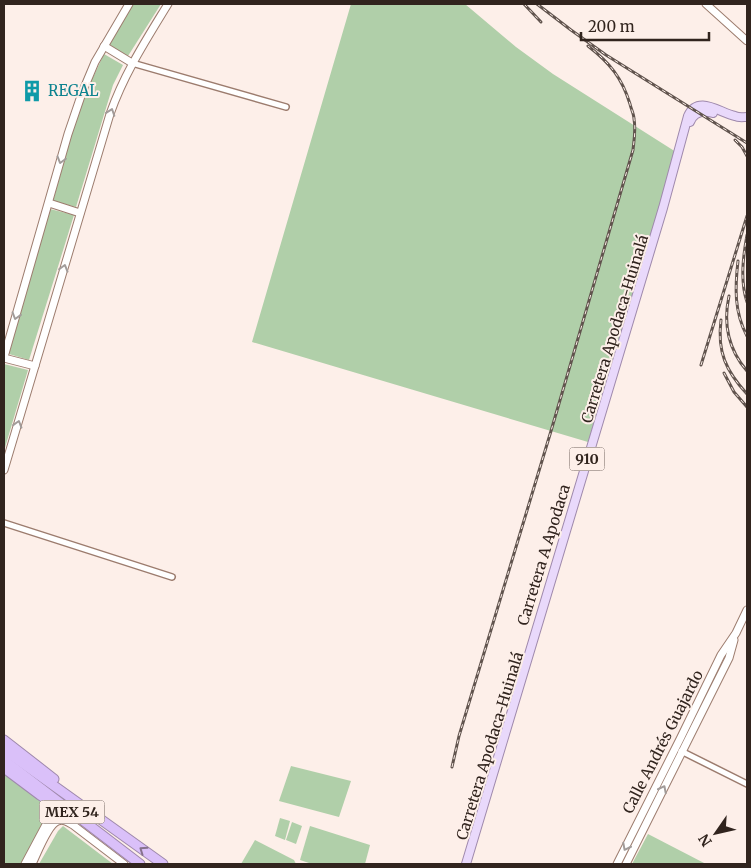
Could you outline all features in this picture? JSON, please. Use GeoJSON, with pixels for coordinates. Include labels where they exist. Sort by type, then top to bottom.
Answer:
{"type":"FeatureCollection","features":[{"type":"Feature","properties":{"kind":"highway"},"geometry":{"type":"LineString","coordinates":[[4,740],[89,806],[107,824]]}},
{"type":"Feature","properties":{"kind":"highway","name":"MEX 54"},"geometry":{"type":"LineString","coordinates":[[4,750],[164,864]]}},
{"type":"Feature","properties":{"kind":"highway","name":"MEX 54"},"geometry":{"type":"LineString","coordinates":[[4,760],[140,864]]}},
{"type":"Feature","properties":{"kind":"highway"},"geometry":{"type":"LineString","coordinates":[[4,768],[75,820],[99,834]]}},
{"type":"Feature","properties":{"kind":"main road","name":"Carretera Apodaca-Huinalá"},"geometry":{"type":"LineString","coordinates":[[468,864],[691,119],[697,113],[704,111],[734,120],[747,119]]}},
{"type":"Feature","properties":{"kind":"street"},"geometry":{"type":"LineString","coordinates":[[35,366],[4,357],[68,134],[82,93],[95,62],[129,4]]}},
{"type":"Feature","properties":{"kind":"street"},"geometry":{"type":"LineString","coordinates":[[4,470],[110,114],[132,63],[168,4]]}},
{"type":"Feature","properties":{"kind":"street"},"geometry":{"type":"LineString","coordinates":[[706,4],[747,41]]}},
{"type":"Feature","properties":{"kind":"street"},"geometry":{"type":"LineString","coordinates":[[104,46],[132,63],[286,107]]}},
{"type":"Feature","properties":{"kind":"street"},"geometry":{"type":"LineString","coordinates":[[49,203],[80,213]]}},
{"type":"Feature","properties":{"kind":"street"},"geometry":{"type":"LineString","coordinates":[[4,523],[172,577]]}},
{"type":"Feature","properties":{"kind":"street","name":"Calle Andrés Guajardo"},"geometry":{"type":"LineString","coordinates":[[626,864],[721,655],[747,610]]}},
{"type":"Feature","properties":{"kind":"street"},"geometry":{"type":"LineString","coordinates":[[679,750],[747,784]]}},
{"type":"Feature","properties":{"kind":"street","name":"Calle Andrés Guajardo"},"geometry":{"type":"LineString","coordinates":[[617,864],[679,750]]}},
{"type":"Feature","properties":{"kind":"street"},"geometry":{"type":"LineString","coordinates":[[40,795],[124,864]]}},
{"type":"Feature","properties":{"kind":"street"},"geometry":{"type":"LineString","coordinates":[[25,864],[48,819],[50,811],[47,802]]}},
{"type":"Feature","properties":{"kind":"street"},"geometry":{"type":"LineString","coordinates":[[32,864],[50,827],[56,822],[66,821],[87,835]]}},
{"type":"Feature","properties":{"kind":"green space"},"geometry":{"type":"Polygon","coordinates":[[[133,4],[161,4],[128,56],[108,44],[133,4]]]}},
{"type":"Feature","properties":{"kind":"green space"},"geometry":{"type":"Polygon","coordinates":[[[351,4],[465,4],[516,47],[553,74],[676,152],[588,442],[252,342],[351,4]]]}},
{"type":"Feature","properties":{"kind":"green space"},"geometry":{"type":"Polygon","coordinates":[[[104,54],[123,65],[113,85],[76,207],[53,201],[80,105],[104,54]]]}},
{"type":"Feature","properties":{"kind":"green space"},"geometry":{"type":"Polygon","coordinates":[[[50,209],[74,215],[29,360],[9,354],[50,209]]]}},
{"type":"Feature","properties":{"kind":"green space"},"geometry":{"type":"Polygon","coordinates":[[[4,364],[28,370],[4,451],[4,364]]]}},
{"type":"Feature","properties":{"kind":"green space"},"geometry":{"type":"Polygon","coordinates":[[[291,766],[351,781],[339,817],[279,801],[291,766]]]}},
{"type":"Feature","properties":{"kind":"green space"},"geometry":{"type":"Polygon","coordinates":[[[4,772],[42,801],[46,808],[47,816],[21,864],[4,864],[4,772]]]}},
{"type":"Feature","properties":{"kind":"green space"},"geometry":{"type":"Polygon","coordinates":[[[280,818],[290,821],[285,840],[275,836],[280,818]]]}},
{"type":"Feature","properties":{"kind":"green space"},"geometry":{"type":"Polygon","coordinates":[[[292,822],[302,826],[296,844],[286,840],[292,822]]]}},
{"type":"Feature","properties":{"kind":"green space"},"geometry":{"type":"Polygon","coordinates":[[[63,826],[113,864],[39,864],[58,831],[63,826]]]}},
{"type":"Feature","properties":{"kind":"green space"},"geometry":{"type":"Polygon","coordinates":[[[310,826],[370,845],[365,864],[312,864],[300,860],[310,826]]]}},
{"type":"Feature","properties":{"kind":"green space"},"geometry":{"type":"Polygon","coordinates":[[[648,834],[706,864],[632,864],[648,834]]]}},
{"type":"Feature","properties":{"kind":"green space"},"geometry":{"type":"Polygon","coordinates":[[[255,840],[294,860],[296,864],[241,864],[255,840]]]}},
{"type":"Feature","properties":{"kind":"railway"},"geometry":{"type":"LineString","coordinates":[[524,4],[541,22]]}},
{"type":"Feature","properties":{"kind":"railway"},"geometry":{"type":"LineString","coordinates":[[537,4],[606,55],[747,143]]}},
{"type":"Feature","properties":{"kind":"railway"},"geometry":{"type":"LineString","coordinates":[[452,767],[459,736],[633,150],[635,123],[627,95],[614,72],[588,46]]}},
{"type":"Feature","properties":{"kind":"railway"},"geometry":{"type":"LineString","coordinates":[[735,140],[747,156]]}},
{"type":"Feature","properties":{"kind":"railway"},"geometry":{"type":"LineString","coordinates":[[701,365],[747,216]]}},
{"type":"Feature","properties":{"kind":"railway"},"geometry":{"type":"LineString","coordinates":[[747,235],[743,260],[743,277],[747,302]]}},
{"type":"Feature","properties":{"kind":"railway"},"geometry":{"type":"LineString","coordinates":[[738,261],[736,299],[740,318],[747,336]]}},
{"type":"Feature","properties":{"kind":"railway"},"geometry":{"type":"LineString","coordinates":[[729,296],[727,326],[731,345],[747,371]]}},
{"type":"Feature","properties":{"kind":"railway"},"geometry":{"type":"LineString","coordinates":[[721,320],[720,342],[728,369],[747,394]]}},
{"type":"Feature","properties":{"kind":"railway"},"geometry":{"type":"LineString","coordinates":[[724,373],[734,392],[747,407]]}},
{"type":"Feature","properties":{"kind":"place","name":"REGAL"},"geometry":{"type":"Point","coordinates":[32,91]}}]}
